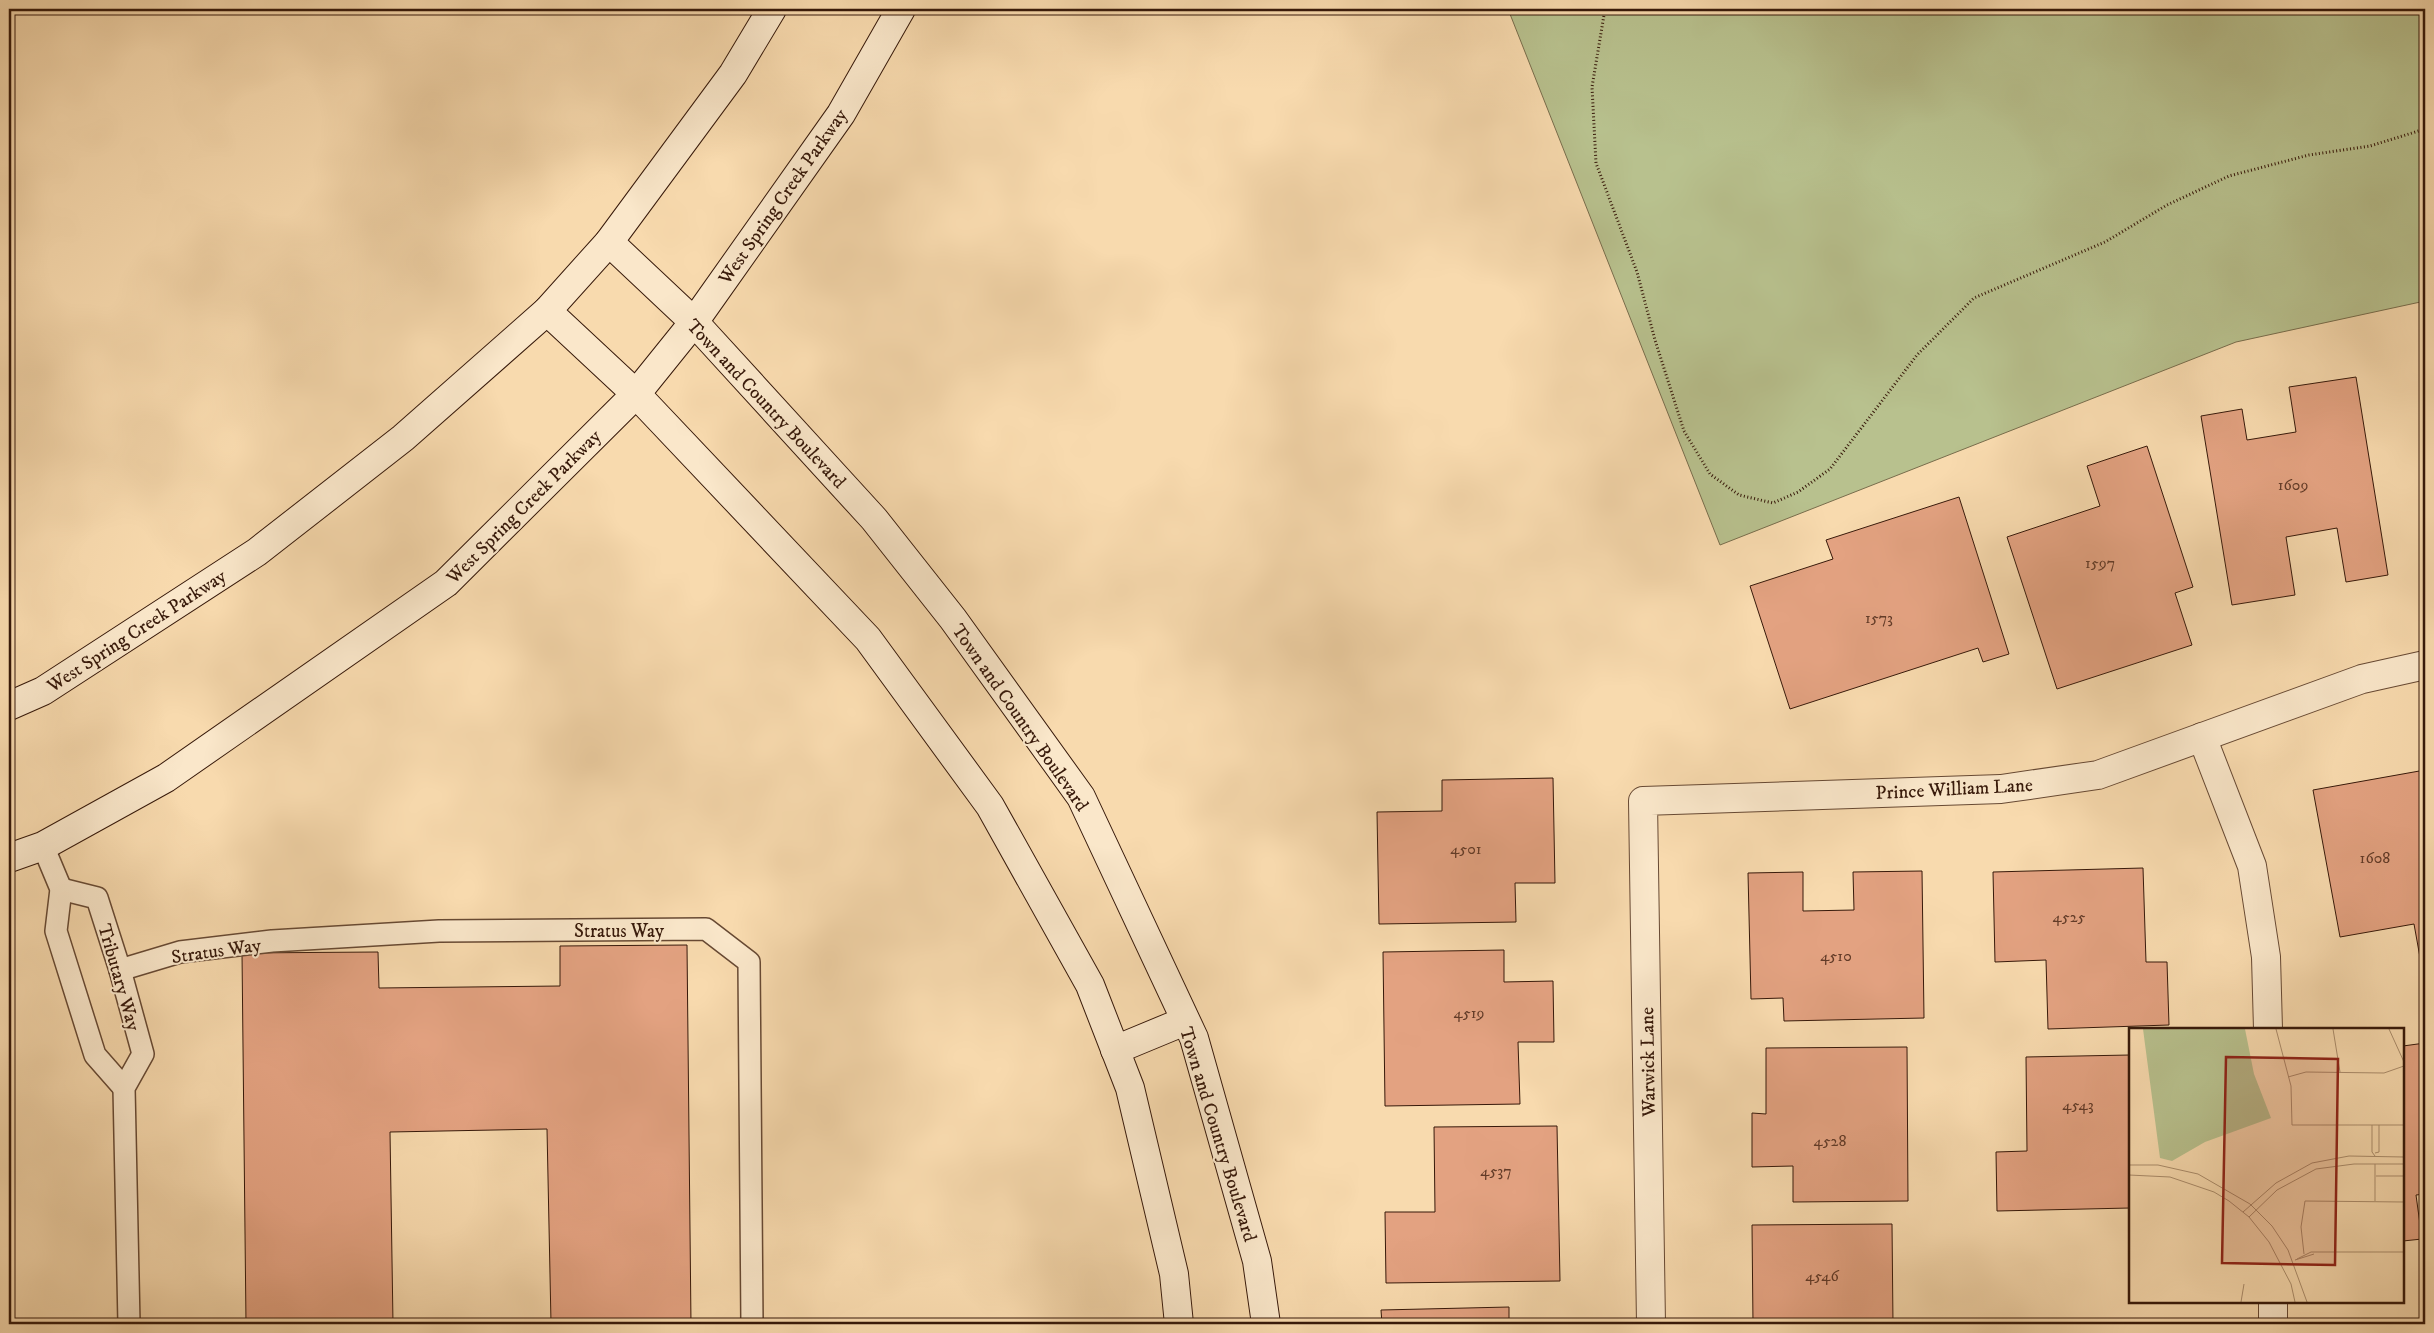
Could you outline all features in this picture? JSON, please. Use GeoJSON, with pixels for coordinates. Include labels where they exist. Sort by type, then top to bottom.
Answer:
{"type":"FeatureCollection","features":[{"type":"Feature","properties":{"kind":"main road","name":"West Spring Creek Parkway"},"geometry":{"type":"LineString","coordinates":[[9,706],[43,691],[257,552],[403,438],[547,310],[609,242],[733,74],[772,9]]}},
{"type":"Feature","properties":{"kind":"main road","name":"West Spring Creek Parkway"},"geometry":{"type":"LineString","coordinates":[[9,858],[42,846],[166,778],[446,583],[636,394],[694,322],[840,114],[901,9]]}},
{"type":"Feature","properties":{"kind":"main road","name":"Town and Country Boulevard"},"geometry":{"type":"LineString","coordinates":[[609,242],[694,322],[874,519],[953,619],[1081,797],[1194,1038],[1257,1261],[1266,1324]]}},
{"type":"Feature","properties":{"kind":"main road"},"geometry":{"type":"LineString","coordinates":[[547,310],[636,394],[868,639],[990,806],[1090,985],[1130,1088],[1174,1274],[1179,1324]]}},
{"type":"Feature","properties":{"kind":"main road","name":"Prince William Lane"},"geometry":{"type":"LineString","coordinates":[[1643,800],[2002,790],[2098,775],[2362,679],[2425,665]]}},
{"type":"Feature","properties":{"kind":"main road"},"geometry":{"type":"LineString","coordinates":[[2202,737],[2252,866],[2266,957],[2268,1028]]}},
{"type":"Feature","properties":{"kind":"main road","name":"Warwick Lane"},"geometry":{"type":"LineString","coordinates":[[1643,800],[1651,1324]]}},
{"type":"Feature","properties":{"kind":"main road"},"geometry":{"type":"LineString","coordinates":[[1115,1050],[1185,1021]]}},
{"type":"Feature","properties":{"kind":"main road"},"geometry":{"type":"LineString","coordinates":[[2272,1303],[2273,1324]]}},
{"type":"Feature","properties":{"kind":"lane"},"geometry":{"type":"LineString","coordinates":[[42,846],[61,889],[56,931],[95,1055],[124,1088],[129,1324]]}},
{"type":"Feature","properties":{"kind":"lane","name":"Tributary Way"},"geometry":{"type":"LineString","coordinates":[[61,889],[97,898],[120,970],[143,1054],[124,1088]]}},
{"type":"Feature","properties":{"kind":"lane","name":"Stratus Way"},"geometry":{"type":"LineString","coordinates":[[120,970],[180,952],[272,942],[439,931],[706,929],[749,962],[752,1324]]}},
{"type":"Feature","properties":{"kind":"path"},"geometry":{"type":"LineString","coordinates":[[1605,9],[1592,87],[1596,162],[1637,272],[1654,340],[1684,431],[1710,474],[1738,495],[1772,502],[1798,492],[1830,469],[1917,354],[1974,298],[2105,242],[2167,205],[2229,176],[2309,155],[2370,146],[2425,129]]}},
{"type":"Feature","properties":{"kind":"green space"},"geometry":{"type":"Polygon","coordinates":[[[1508,9],[2425,9],[2425,301],[2236,342],[1720,545],[1508,9]]]}},
{"type":"Feature","properties":{"kind":"building"},"geometry":{"type":"Polygon","coordinates":[[[2356,377],[2388,575],[2346,582],[2337,528],[2286,537],[2295,595],[2232,605],[2201,416],[2242,409],[2247,440],[2296,432],[2289,387],[2356,377]]]}},
{"type":"Feature","properties":{"kind":"building"},"geometry":{"type":"Polygon","coordinates":[[[2147,446],[2193,587],[2175,593],[2192,645],[2057,689],[2007,537],[2100,506],[2087,466],[2147,446]]]}},
{"type":"Feature","properties":{"kind":"building"},"geometry":{"type":"Polygon","coordinates":[[[1959,497],[2009,654],[1983,662],[1978,648],[1790,709],[1750,586],[1833,559],[1826,540],[1959,497]]]}},
{"type":"Feature","properties":{"kind":"building"},"geometry":{"type":"Polygon","coordinates":[[[2425,770],[2425,963],[2421,963],[2414,924],[2340,937],[2313,790],[2425,770]]]}},
{"type":"Feature","properties":{"kind":"building"},"geometry":{"type":"Polygon","coordinates":[[[1553,778],[1555,883],[1515,883],[1516,922],[1379,924],[1377,812],[1442,811],[1442,780],[1553,778]]]}},
{"type":"Feature","properties":{"kind":"building"},"geometry":{"type":"Polygon","coordinates":[[[2143,868],[2146,962],[2167,962],[2169,1025],[2048,1029],[2046,960],[1995,962],[1993,872],[2143,868]]]}},
{"type":"Feature","properties":{"kind":"building"},"geometry":{"type":"Polygon","coordinates":[[[1922,871],[1924,1018],[1784,1021],[1783,998],[1751,999],[1748,873],[1803,872],[1803,911],[1854,910],[1853,872],[1922,871]]]}},
{"type":"Feature","properties":{"kind":"building"},"geometry":{"type":"Polygon","coordinates":[[[687,945],[691,1324],[462,1324],[551,1323],[547,1129],[390,1132],[393,1324],[246,1324],[242,953],[378,952],[379,988],[560,986],[560,946],[687,945]]]}},
{"type":"Feature","properties":{"kind":"building"},"geometry":{"type":"Polygon","coordinates":[[[1504,950],[1504,982],[1553,981],[1554,1042],[1518,1042],[1520,1104],[1385,1106],[1383,952],[1504,950]]]}},
{"type":"Feature","properties":{"kind":"building"},"geometry":{"type":"Polygon","coordinates":[[[2425,1043],[2425,1194],[2416,1195],[2422,1239],[2404,1241],[2404,1046],[2425,1043]]]}},
{"type":"Feature","properties":{"kind":"building"},"geometry":{"type":"Polygon","coordinates":[[[1907,1047],[1908,1201],[1793,1202],[1793,1166],[1752,1167],[1752,1113],[1766,1114],[1766,1048],[1907,1047]]]}},
{"type":"Feature","properties":{"kind":"building"},"geometry":{"type":"Polygon","coordinates":[[[2129,1055],[2129,1208],[1997,1211],[1996,1152],[2027,1151],[2026,1057],[2129,1055]]]}},
{"type":"Feature","properties":{"kind":"building"},"geometry":{"type":"Polygon","coordinates":[[[1557,1126],[1560,1281],[1386,1283],[1385,1212],[1435,1212],[1434,1127],[1557,1126]]]}},
{"type":"Feature","properties":{"kind":"building"},"geometry":{"type":"Polygon","coordinates":[[[1892,1224],[1893,1324],[1753,1324],[1752,1225],[1892,1224]]]}},
{"type":"Feature","properties":{"kind":"building"},"geometry":{"type":"Polygon","coordinates":[[[1509,1307],[1509,1324],[1382,1324],[1381,1310],[1509,1307]]]}}]}
